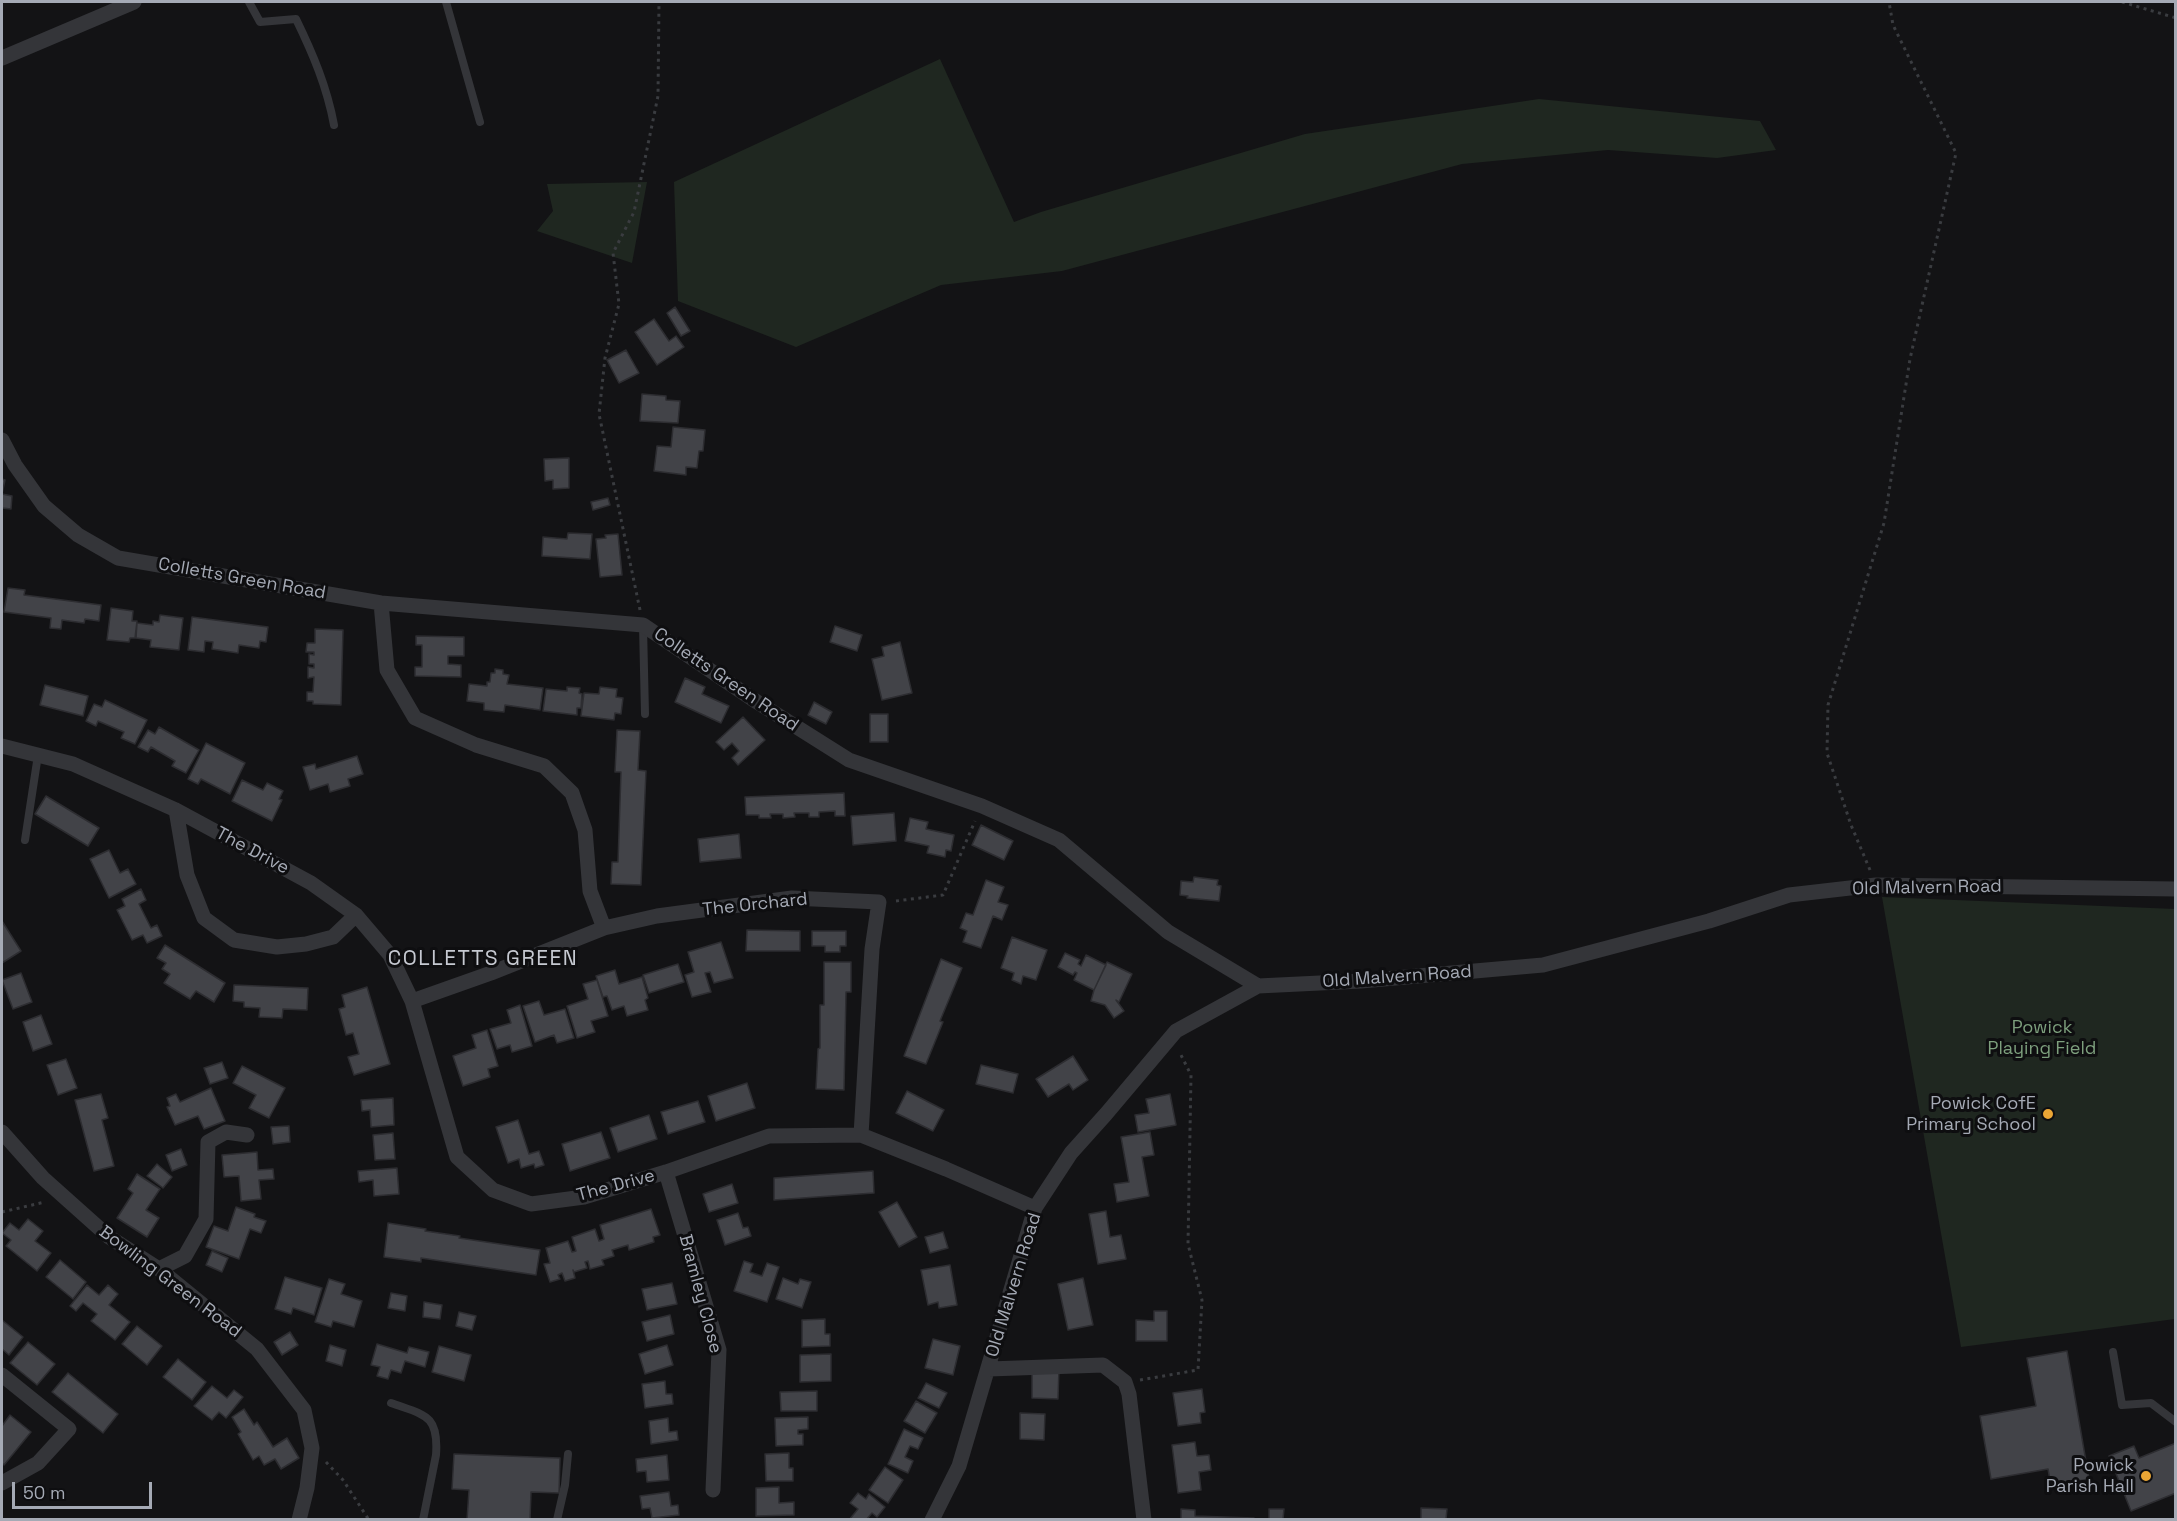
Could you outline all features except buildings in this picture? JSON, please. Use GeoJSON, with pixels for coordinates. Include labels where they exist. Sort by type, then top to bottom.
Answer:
{"type":"FeatureCollection","features":[{"type":"Feature","properties":{"kind":"street"},"geometry":{"type":"LineString","coordinates":[[2,58],[134,2]]}},
{"type":"Feature","properties":{"kind":"street","name":"Colletts Green Road"},"geometry":{"type":"LineString","coordinates":[[2,440],[15,465],[44,506],[78,535],[118,558],[381,603],[643,625],[757,702],[849,760],[982,806],[1059,840],[1168,932],[1258,986]]}},
{"type":"Feature","properties":{"kind":"street"},"geometry":{"type":"LineString","coordinates":[[381,603],[387,670],[415,718],[476,745],[544,766],[572,793],[585,830],[590,891],[604,928]]}},
{"type":"Feature","properties":{"kind":"street","name":"The Drive"},"geometry":{"type":"LineString","coordinates":[[2,746],[73,764],[176,810],[311,883],[356,915],[390,955],[412,1001],[457,1157],[493,1190],[531,1204],[584,1197],[666,1172],[769,1136],[861,1135],[1035,1208]]}},
{"type":"Feature","properties":{"kind":"street"},"geometry":{"type":"LineString","coordinates":[[176,810],[188,875],[204,918],[234,940],[277,947],[306,944],[333,937],[356,915]]}},
{"type":"Feature","properties":{"kind":"street","name":"Old Malvern Road"},"geometry":{"type":"LineString","coordinates":[[932,1520],[959,1466],[1035,1208],[1071,1152],[1176,1031],[1258,986],[1361,981],[1543,965],[1709,921],[1789,895],[1876,885],[2175,889]]}},
{"type":"Feature","properties":{"kind":"street","name":"The Orchard"},"geometry":{"type":"LineString","coordinates":[[412,1001],[491,974],[604,928],[657,916],[792,898],[879,902]]}},
{"type":"Feature","properties":{"kind":"street"},"geometry":{"type":"LineString","coordinates":[[861,1135],[872,949],[879,902]]}},
{"type":"Feature","properties":{"kind":"street","name":"Bowling Green Road"},"geometry":{"type":"LineString","coordinates":[[2,1132],[43,1178],[109,1237],[159,1269],[257,1349],[304,1410],[312,1448],[307,1488],[299,1520]]}},
{"type":"Feature","properties":{"kind":"street"},"geometry":{"type":"LineString","coordinates":[[159,1269],[185,1256],[207,1219],[208,1142],[226,1132],[247,1135]]}},
{"type":"Feature","properties":{"kind":"street","name":"Bramley Close"},"geometry":{"type":"LineString","coordinates":[[666,1172],[718,1350],[712,1490]]}},
{"type":"Feature","properties":{"kind":"street"},"geometry":{"type":"LineString","coordinates":[[989,1369],[1103,1365],[1125,1382],[1129,1394],[1144,1520]]}},
{"type":"Feature","properties":{"kind":"street"},"geometry":{"type":"LineString","coordinates":[[2,1375],[69,1429],[38,1463],[2,1483]]}},
{"type":"Feature","properties":{"kind":"lane"},"geometry":{"type":"LineString","coordinates":[[249,2],[260,22],[296,19],[318,63],[330,100],[334,125]]}},
{"type":"Feature","properties":{"kind":"lane"},"geometry":{"type":"LineString","coordinates":[[446,2],[480,122]]}},
{"type":"Feature","properties":{"kind":"lane"},"geometry":{"type":"LineString","coordinates":[[643,625],[645,714]]}},
{"type":"Feature","properties":{"kind":"lane"},"geometry":{"type":"LineString","coordinates":[[25,840],[38,755]]}},
{"type":"Feature","properties":{"kind":"lane"},"geometry":{"type":"LineString","coordinates":[[2113,1352],[2122,1405],[2151,1403],[2175,1422]]}},
{"type":"Feature","properties":{"kind":"lane"},"geometry":{"type":"LineString","coordinates":[[391,1403],[426,1416],[434,1424],[436,1455],[423,1520]]}},
{"type":"Feature","properties":{"kind":"lane"},"geometry":{"type":"LineString","coordinates":[[557,1520],[565,1485],[568,1454]]}},
{"type":"Feature","properties":{"kind":"path"},"geometry":{"type":"LineString","coordinates":[[643,625],[599,414],[605,357],[619,304],[613,253],[634,212],[658,96],[659,2]]}},
{"type":"Feature","properties":{"kind":"path"},"geometry":{"type":"LineString","coordinates":[[1876,885],[1851,825],[1827,753],[1828,705],[1884,523],[1910,359],[1956,153],[1893,25],[1889,2]]}},
{"type":"Feature","properties":{"kind":"path"},"geometry":{"type":"LineString","coordinates":[[2122,2],[2175,18]]}},
{"type":"Feature","properties":{"kind":"path"},"geometry":{"type":"LineString","coordinates":[[879,902],[943,895],[982,806]]}},
{"type":"Feature","properties":{"kind":"path"},"geometry":{"type":"LineString","coordinates":[[1125,1382],[1198,1370],[1202,1300],[1188,1244],[1191,1075],[1181,1056],[1176,1031]]}},
{"type":"Feature","properties":{"kind":"path"},"geometry":{"type":"LineString","coordinates":[[2,1212],[45,1202],[57,1191]]}},
{"type":"Feature","properties":{"kind":"path"},"geometry":{"type":"LineString","coordinates":[[312,1448],[343,1480],[369,1520]]}},
{"type":"Feature","properties":{"kind":"green space"},"geometry":{"type":"Polygon","coordinates":[[[940,59],[1014,222],[1305,134],[1539,99],[1760,121],[1776,150],[1717,158],[1608,150],[1462,164],[1062,271],[941,285],[796,347],[678,301],[674,182],[940,59]]]}},
{"type":"Feature","properties":{"kind":"green space"},"geometry":{"type":"Polygon","coordinates":[[[647,182],[632,263],[537,231],[553,211],[547,184],[647,182]]]}},
{"type":"Feature","properties":{"kind":"green space","name":"Powick Playing Field"},"geometry":{"type":"Polygon","coordinates":[[[1882,897],[2175,909],[2175,1319],[1961,1347],[1882,897]]]}},
{"type":"Feature","properties":{"kind":"place","name":"Powick CofE Primary School"},"geometry":{"type":"Point","coordinates":[2048,1114]}},
{"type":"Feature","properties":{"kind":"place","name":"Powick Parish Hall"},"geometry":{"type":"Point","coordinates":[2146,1476]}},
{"type":"Feature","properties":{"kind":"district","name":"COLLETTS GREEN"},"geometry":{"type":"Point","coordinates":[483,959]}}]}
